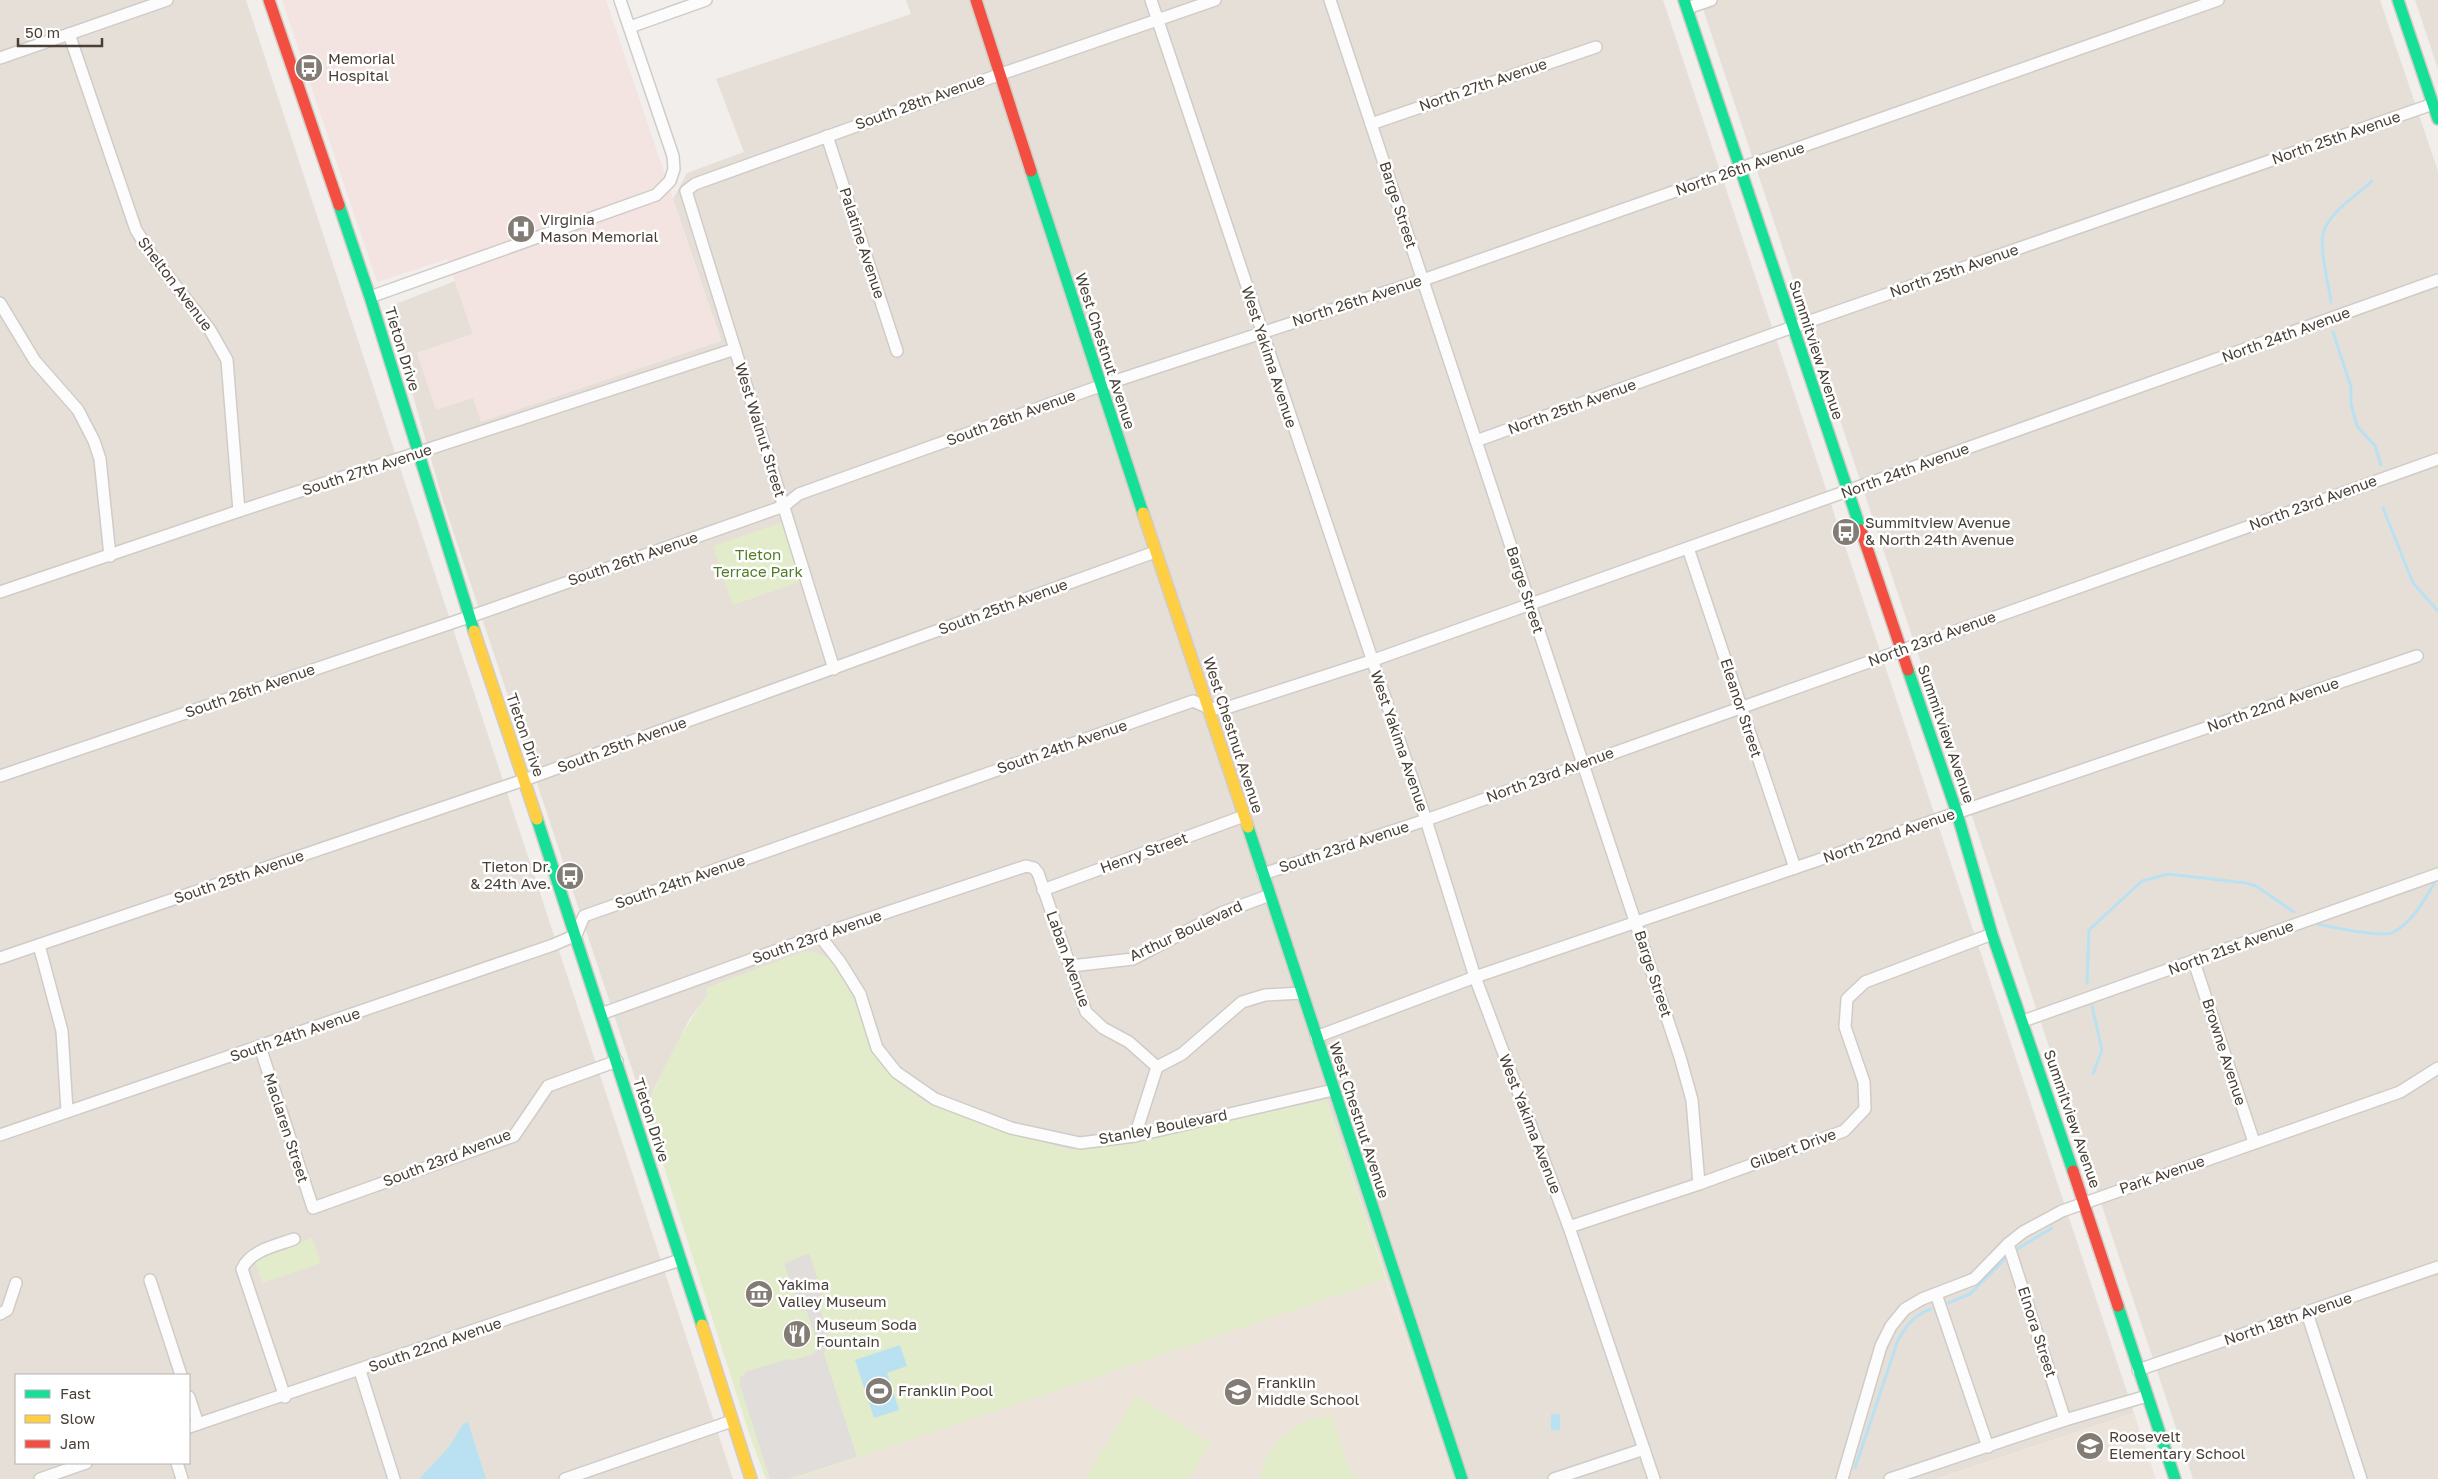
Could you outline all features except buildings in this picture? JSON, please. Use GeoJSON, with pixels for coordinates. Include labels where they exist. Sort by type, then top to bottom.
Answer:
{"type":"FeatureCollection","features":[{"type":"Feature","properties":{"kind":"main road","name":"Tieton Drive"},"geometry":{"type":"LineString","coordinates":[[269,0],[370,297],[417,454],[469,617],[576,935],[751,1479]]}},
{"type":"Feature","properties":{"kind":"main road","name":"West Chestnut Avenue"},"geometry":{"type":"LineString","coordinates":[[976,0],[1100,386],[1209,708],[1462,1479]]}},
{"type":"Feature","properties":{"kind":"main road"},"geometry":{"type":"LineString","coordinates":[[2398,0],[2438,120]]}},
{"type":"Feature","properties":{"kind":"main road","name":"Summitview Avenue"},"geometry":{"type":"LineString","coordinates":[[1686,4],[1901,650],[1957,812],[1992,934],[2084,1202],[2174,1479]]}},
{"type":"Feature","properties":{"kind":"street"},"geometry":{"type":"LineString","coordinates":[[0,58],[167,0]]}},
{"type":"Feature","properties":{"kind":"street"},"geometry":{"type":"LineString","coordinates":[[370,297],[656,195],[670,180],[674,169],[673,156],[620,0]]}},
{"type":"Feature","properties":{"kind":"street"},"geometry":{"type":"LineString","coordinates":[[630,27],[706,0]]}},
{"type":"Feature","properties":{"kind":"street","name":"West Yakima Avenue"},"geometry":{"type":"LineString","coordinates":[[1151,0],[1260,332],[1426,820],[1475,977],[1569,1227],[1654,1479]]}},
{"type":"Feature","properties":{"kind":"street","name":"South 28th Avenue"},"geometry":{"type":"LineString","coordinates":[[686,191],[695,184],[827,136],[1215,0]]}},
{"type":"Feature","properties":{"kind":"street","name":"Barge Street"},"geometry":{"type":"LineString","coordinates":[[1330,0],[1581,764],[1636,922],[1680,1058],[1692,1100],[1699,1184]]}},
{"type":"Feature","properties":{"kind":"street"},"geometry":{"type":"LineString","coordinates":[[1686,4],[1711,0]]}},
{"type":"Feature","properties":{"kind":"street","name":"North 26th Avenue"},"geometry":{"type":"LineString","coordinates":[[1260,332],[1423,280],[2218,0]]}},
{"type":"Feature","properties":{"kind":"street","name":"Shelton Avenue"},"geometry":{"type":"LineString","coordinates":[[69,34],[136,230],[154,258],[210,330],[227,360],[239,511]]}},
{"type":"Feature","properties":{"kind":"street","name":"North 27th Avenue"},"geometry":{"type":"LineString","coordinates":[[1371,124],[1596,47]]}},
{"type":"Feature","properties":{"kind":"street","name":"North 25th Avenue"},"geometry":{"type":"LineString","coordinates":[[1476,441],[1793,327],[2433,104]]}},
{"type":"Feature","properties":{"kind":"street","name":"Palatine Avenue"},"geometry":{"type":"LineString","coordinates":[[827,136],[897,351]]}},
{"type":"Feature","properties":{"kind":"street","name":"West Walnut Street"},"geometry":{"type":"LineString","coordinates":[[686,191],[834,669]]}},
{"type":"Feature","properties":{"kind":"street","name":"North 24th Avenue"},"geometry":{"type":"LineString","coordinates":[[1371,661],[2438,280]]}},
{"type":"Feature","properties":{"kind":"street"},"geometry":{"type":"LineString","coordinates":[[0,303],[35,361],[78,410],[94,441],[100,459],[110,556]]}},
{"type":"Feature","properties":{"kind":"street","name":"South 26th Avenue"},"geometry":{"type":"LineString","coordinates":[[0,776],[469,617],[784,506],[799,494],[1100,386],[1260,332]]}},
{"type":"Feature","properties":{"kind":"street","name":"South 27th Avenue"},"geometry":{"type":"LineString","coordinates":[[0,592],[239,511],[735,349]]}},
{"type":"Feature","properties":{"kind":"street","name":"North 23rd Avenue"},"geometry":{"type":"LineString","coordinates":[[1426,820],[2438,459]]}},
{"type":"Feature","properties":{"kind":"street","name":"Eleanor Street"},"geometry":{"type":"LineString","coordinates":[[1688,548],[1795,868]]}},
{"type":"Feature","properties":{"kind":"street","name":"South 25th Avenue"},"geometry":{"type":"LineString","coordinates":[[0,958],[524,780],[1155,552]]}},
{"type":"Feature","properties":{"kind":"street","name":"North 22nd Avenue"},"geometry":{"type":"LineString","coordinates":[[1475,977],[2417,656]]}},
{"type":"Feature","properties":{"kind":"street","name":"South 24th Avenue"},"geometry":{"type":"LineString","coordinates":[[0,1135],[544,949],[576,935],[584,916],[1193,701],[1209,708],[1223,709],[1371,661]]}},
{"type":"Feature","properties":{"kind":"street","name":"Henry Street"},"geometry":{"type":"LineString","coordinates":[[1043,890],[1244,816]]}},
{"type":"Feature","properties":{"kind":"street","name":"South 23rd Avenue"},"geometry":{"type":"LineString","coordinates":[[1263,874],[1426,820]]}},
{"type":"Feature","properties":{"kind":"street","name":"South 23rd Avenue"},"geometry":{"type":"LineString","coordinates":[[601,1014],[819,935],[1026,866],[1034,868]]}},
{"type":"Feature","properties":{"kind":"street","name":"Laban Avenue"},"geometry":{"type":"LineString","coordinates":[[1034,868],[1038,874],[1086,1012],[1103,1028],[1128,1042],[1157,1067]]}},
{"type":"Feature","properties":{"kind":"street","name":"North 21st Avenue"},"geometry":{"type":"LineString","coordinates":[[2023,1021],[2438,874]]}},
{"type":"Feature","properties":{"kind":"street","name":"Arthur Boulevard"},"geometry":{"type":"LineString","coordinates":[[1071,966],[1133,959],[1221,913],[1270,895]]}},
{"type":"Feature","properties":{"kind":"street","name":"Gilbert Drive"},"geometry":{"type":"LineString","coordinates":[[1569,1227],[1699,1184],[1844,1131],[1864,1109],[1864,1082],[1845,1027],[1847,998],[1865,982],[1992,934]]}},
{"type":"Feature","properties":{"kind":"street","name":"Stanley Boulevard"},"geometry":{"type":"LineString","coordinates":[[819,935],[840,962],[860,994],[877,1048],[896,1072],[935,1099],[1010,1128],[1080,1143],[1135,1136],[1333,1090]]}},
{"type":"Feature","properties":{"kind":"street"},"geometry":{"type":"LineString","coordinates":[[39,945],[62,1031],[67,1111]]}},
{"type":"Feature","properties":{"kind":"street","name":"Browne Avenue"},"geometry":{"type":"LineString","coordinates":[[2194,962],[2254,1142]]}},
{"type":"Feature","properties":{"kind":"street"},"geometry":{"type":"LineString","coordinates":[[1316,1037],[1475,977]]}},
{"type":"Feature","properties":{"kind":"street"},"geometry":{"type":"LineString","coordinates":[[1135,1136],[1157,1067],[1182,1054],[1242,1002],[1265,995],[1302,993]]}},
{"type":"Feature","properties":{"kind":"street","name":"Maclaren Street"},"geometry":{"type":"LineString","coordinates":[[260,1047],[313,1208]]}},
{"type":"Feature","properties":{"kind":"street","name":"South 23rd Avenue"},"geometry":{"type":"LineString","coordinates":[[313,1208],[514,1136],[548,1086],[616,1061]]}},
{"type":"Feature","properties":{"kind":"street","name":"Park Avenue"},"geometry":{"type":"LineString","coordinates":[[1842,1479],[1881,1346],[1891,1326],[1905,1309],[1974,1279],[2044,1219],[2084,1202],[2400,1092],[2438,1068]]}},
{"type":"Feature","properties":{"kind":"street"},"geometry":{"type":"LineString","coordinates":[[285,1396],[242,1269],[246,1261],[255,1254],[294,1239]]}},
{"type":"Feature","properties":{"kind":"street","name":"Elnora Street"},"geometry":{"type":"LineString","coordinates":[[2010,1250],[2066,1420]]}},
{"type":"Feature","properties":{"kind":"street","name":"South 22nd Avenue"},"geometry":{"type":"LineString","coordinates":[[193,1426],[360,1371],[680,1260]]}},
{"type":"Feature","properties":{"kind":"street","name":"North 18th Avenue"},"geometry":{"type":"LineString","coordinates":[[2138,1370],[2438,1267]]}},
{"type":"Feature","properties":{"kind":"street"},"geometry":{"type":"LineString","coordinates":[[150,1280],[182,1374]]}},
{"type":"Feature","properties":{"kind":"street"},"geometry":{"type":"LineString","coordinates":[[0,1314],[7,1310],[16,1283]]}},
{"type":"Feature","properties":{"kind":"street"},"geometry":{"type":"LineString","coordinates":[[1936,1294],[1988,1447]]}},
{"type":"Feature","properties":{"kind":"street"},"geometry":{"type":"LineString","coordinates":[[2307,1313],[2362,1479]]}},
{"type":"Feature","properties":{"kind":"street"},"geometry":{"type":"LineString","coordinates":[[360,1371],[394,1479]]}},
{"type":"Feature","properties":{"kind":"street"},"geometry":{"type":"LineString","coordinates":[[1890,1479],[2066,1420],[2147,1396]]}},
{"type":"Feature","properties":{"kind":"street"},"geometry":{"type":"LineString","coordinates":[[190,1404],[193,1426]]}},
{"type":"Feature","properties":{"kind":"street"},"geometry":{"type":"LineString","coordinates":[[565,1479],[732,1421]]}},
{"type":"Feature","properties":{"kind":"street"},"geometry":{"type":"LineString","coordinates":[[1554,1479],[1644,1449]]}},
{"type":"Feature","properties":{"kind":"street"},"geometry":{"type":"LineString","coordinates":[[40,1479],[83,1464]]}},
{"type":"Feature","properties":{"kind":"street"},"geometry":{"type":"LineString","coordinates":[[177,1464],[182,1479]]}},
{"type":"Feature","properties":{"kind":"shaded area"},"geometry":{"type":"Polygon","coordinates":[[[0,0],[246,0],[733,1479],[0,1479],[0,0]]]}},
{"type":"Feature","properties":{"kind":"shaded area","name":"Virginia Mason Memorial"},"geometry":{"type":"Polygon","coordinates":[[[282,0],[606,0],[721,341],[481,422],[473,398],[436,410],[417,353],[473,334],[447,259],[377,282],[282,0]]]}},
{"type":"Feature","properties":{"kind":"shaded area"},"geometry":{"type":"Polygon","coordinates":[[[906,0],[1663,0],[2134,1413],[1936,1479],[1454,1479],[1327,1100],[1102,1147],[1071,1150],[1058,1147],[925,1102],[894,1078],[876,1057],[851,989],[794,955],[707,997],[690,1018],[655,1087],[646,1111],[443,501],[392,322],[393,305],[455,281],[473,334],[417,353],[473,398],[721,340],[673,199],[687,173],[744,152],[716,79],[911,14],[906,0]]]}},
{"type":"Feature","properties":{"kind":"shaded area"},"geometry":{"type":"Polygon","coordinates":[[[1700,0],[2380,0],[2438,171],[2438,1479],[2193,1479],[1700,0]]]}},
{"type":"Feature","properties":{"kind":"shaded area"},"geometry":{"type":"Polygon","coordinates":[[[2415,0],[2438,0],[2438,69],[2415,0]]]}},
{"type":"Feature","properties":{"kind":"shaded area"},"geometry":{"type":"Polygon","coordinates":[[[809,1253],[821,1289],[819,1306],[829,1337],[824,1354],[857,1457],[788,1479],[770,1479],[740,1385],[740,1378],[747,1371],[789,1359],[794,1360],[813,1354],[817,1349],[818,1343],[806,1310],[801,1311],[784,1264],[809,1253]]]}},
{"type":"Feature","properties":{"kind":"shaded area","name":"Franklin Middle School"},"geometry":{"type":"Polygon","coordinates":[[[1386,1279],[1454,1479],[794,1479],[1386,1279]]]}},
{"type":"Feature","properties":{"kind":"shaded area","name":"Roosevelt Elementary School"},"geometry":{"type":"Polygon","coordinates":[[[2134,1413],[2156,1479],[1936,1479],[2134,1413]]]}},
{"type":"Feature","properties":{"kind":"green space","name":"Tieton Terrace Park"},"geometry":{"type":"Polygon","coordinates":[[[783,522],[803,581],[733,605],[713,546],[783,522]]]}},
{"type":"Feature","properties":{"kind":"green space"},"geometry":{"type":"Polygon","coordinates":[[[808,951],[820,954],[831,960],[851,989],[876,1057],[894,1078],[925,1102],[1058,1147],[1071,1150],[1102,1147],[1327,1100],[1386,1279],[794,1479],[766,1479],[750,1436],[646,1111],[672,1052],[707,997],[706,988],[808,951]]]}},
{"type":"Feature","properties":{"kind":"green space"},"geometry":{"type":"Polygon","coordinates":[[[312,1238],[321,1263],[262,1283],[254,1258],[312,1238]]]}},
{"type":"Feature","properties":{"kind":"green space"},"geometry":{"type":"Polygon","coordinates":[[[1136,1396],[1211,1443],[1189,1479],[1085,1479],[1136,1396]]]}},
{"type":"Feature","properties":{"kind":"green space"},"geometry":{"type":"Polygon","coordinates":[[[1332,1415],[1352,1476],[1357,1474],[1359,1479],[1260,1479],[1263,1466],[1269,1454],[1285,1435],[1306,1422],[1332,1415]]]}},
{"type":"Feature","properties":{"kind":"water","name":"Franklin Pool"},"geometry":{"type":"Polygon","coordinates":[[[900,1345],[907,1366],[887,1373],[899,1410],[874,1418],[855,1360],[900,1345]]]}},
{"type":"Feature","properties":{"kind":"water"},"geometry":{"type":"Polygon","coordinates":[[[1551,1414],[1560,1414],[1560,1430],[1551,1430],[1551,1414]]]}},
{"type":"Feature","properties":{"kind":"water"},"geometry":{"type":"Polygon","coordinates":[[[468,1422],[486,1479],[419,1479],[449,1447],[463,1424],[468,1422]]]}},
{"type":"Feature","properties":{"kind":"waterway"},"geometry":{"type":"LineString","coordinates":[[2331,302],[2322,243],[2325,228],[2340,208],[2372,181]]}},
{"type":"Feature","properties":{"kind":"waterway"},"geometry":{"type":"LineString","coordinates":[[2333,332],[2351,387],[2351,404],[2357,426],[2375,446],[2381,465]]}},
{"type":"Feature","properties":{"kind":"waterway"},"geometry":{"type":"LineString","coordinates":[[2383,508],[2413,583],[2438,611]]}},
{"type":"Feature","properties":{"kind":"waterway"},"geometry":{"type":"LineString","coordinates":[[2087,983],[2089,930],[2142,881],[2168,874],[2246,883],[2256,886],[2294,912]]}},
{"type":"Feature","properties":{"kind":"waterway"},"geometry":{"type":"LineString","coordinates":[[2317,924],[2369,933],[2388,934],[2394,932],[2412,917],[2434,884]]}},
{"type":"Feature","properties":{"kind":"waterway"},"geometry":{"type":"LineString","coordinates":[[2092,1006],[2102,1050],[2093,1074]]}},
{"type":"Feature","properties":{"kind":"waterway"},"geometry":{"type":"LineString","coordinates":[[2014,1251],[2052,1228]]}},
{"type":"Feature","properties":{"kind":"waterway"},"geometry":{"type":"LineString","coordinates":[[1948,1303],[1970,1294],[2009,1255]]}},
{"type":"Feature","properties":{"kind":"waterway"},"geometry":{"type":"LineString","coordinates":[[1855,1468],[1898,1340],[1911,1321],[1931,1309]]}},
{"type":"Feature","properties":{"kind":"traffic: fast"},"geometry":{"type":"LineString","coordinates":[[1684,0],[1861,530]]}},
{"type":"Feature","properties":{"kind":"traffic: fast"},"geometry":{"type":"LineString","coordinates":[[2398,0],[2438,119]]}},
{"type":"Feature","properties":{"kind":"traffic: fast"},"geometry":{"type":"LineString","coordinates":[[1031,171],[1143,513]]}},
{"type":"Feature","properties":{"kind":"traffic: fast"},"geometry":{"type":"LineString","coordinates":[[339,205],[370,297],[474,631]]}},
{"type":"Feature","properties":{"kind":"traffic: fast"},"geometry":{"type":"LineString","coordinates":[[1908,670],[1957,813],[1992,934],[2073,1171]]}},
{"type":"Feature","properties":{"kind":"traffic: fast"},"geometry":{"type":"LineString","coordinates":[[537,819],[702,1325]]}},
{"type":"Feature","properties":{"kind":"traffic: fast"},"geometry":{"type":"LineString","coordinates":[[1248,827],[1462,1479]]}},
{"type":"Feature","properties":{"kind":"traffic: fast"},"geometry":{"type":"LineString","coordinates":[[2118,1306],[2175,1479]]}},
{"type":"Feature","properties":{"kind":"traffic: slow"},"geometry":{"type":"LineString","coordinates":[[1143,513],[1248,827]]}},
{"type":"Feature","properties":{"kind":"traffic: slow"},"geometry":{"type":"LineString","coordinates":[[474,631],[537,819]]}},
{"type":"Feature","properties":{"kind":"traffic: slow"},"geometry":{"type":"LineString","coordinates":[[702,1325],[751,1479]]}},
{"type":"Feature","properties":{"kind":"traffic: jam"},"geometry":{"type":"LineString","coordinates":[[269,0],[339,205]]}},
{"type":"Feature","properties":{"kind":"traffic: jam"},"geometry":{"type":"LineString","coordinates":[[976,0],[1031,171]]}},
{"type":"Feature","properties":{"kind":"traffic: jam"},"geometry":{"type":"LineString","coordinates":[[1861,530],[1908,670]]}},
{"type":"Feature","properties":{"kind":"traffic: jam"},"geometry":{"type":"LineString","coordinates":[[2073,1171],[2118,1306]]}},
{"type":"Feature","properties":{"kind":"place","name":"Memorial Hospital"},"geometry":{"type":"Point","coordinates":[309,68]}},
{"type":"Feature","properties":{"kind":"place","name":"Virginia Mason Memorial"},"geometry":{"type":"Point","coordinates":[521,229]}},
{"type":"Feature","properties":{"kind":"place","name":"Summitview Avenue & North 24th Avenue"},"geometry":{"type":"Point","coordinates":[1846,532]}},
{"type":"Feature","properties":{"kind":"place","name":"Tieton Dr. & 24th Ave."},"geometry":{"type":"Point","coordinates":[570,876]}},
{"type":"Feature","properties":{"kind":"place","name":"Yakima Valley Museum"},"geometry":{"type":"Point","coordinates":[759,1294]}},
{"type":"Feature","properties":{"kind":"place","name":"Museum Soda Fountain"},"geometry":{"type":"Point","coordinates":[797,1334]}},
{"type":"Feature","properties":{"kind":"place","name":"Franklin Pool"},"geometry":{"type":"Point","coordinates":[879,1391]}},
{"type":"Feature","properties":{"kind":"place","name":"Franklin Middle School"},"geometry":{"type":"Point","coordinates":[1238,1392]}},
{"type":"Feature","properties":{"kind":"place","name":"Roosevelt Elementary School"},"geometry":{"type":"Point","coordinates":[2090,1446]}}]}
